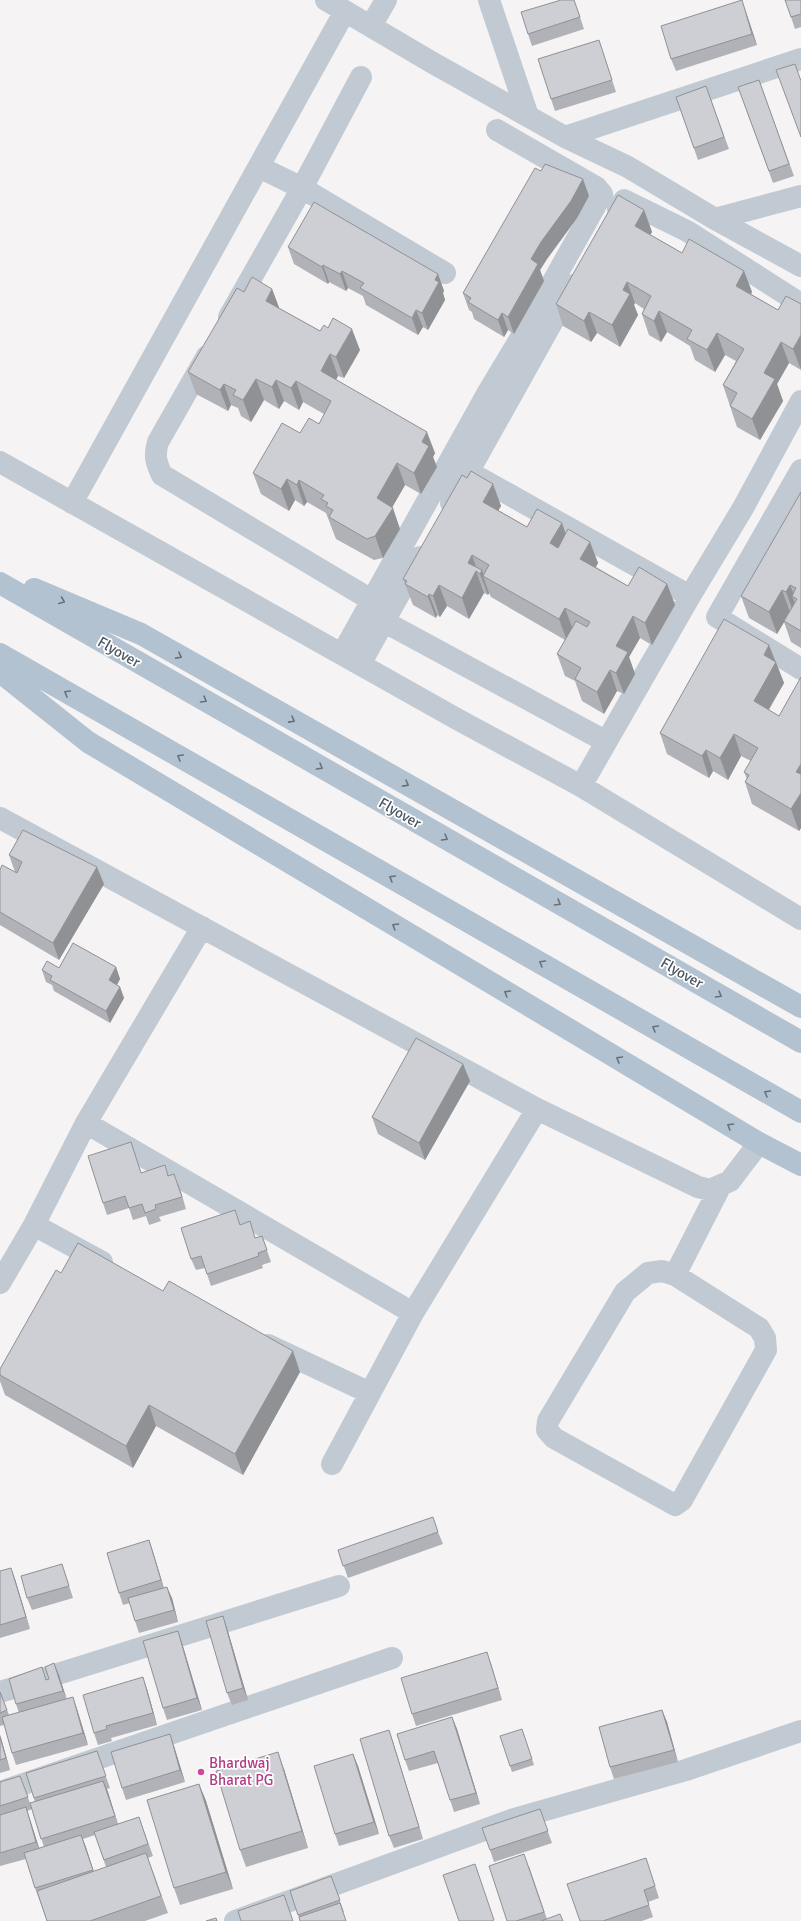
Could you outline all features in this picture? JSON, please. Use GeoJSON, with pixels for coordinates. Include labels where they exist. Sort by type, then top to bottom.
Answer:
{"type":"FeatureCollection","features":[{"type":"Feature","properties":{"kind":"main road"},"geometry":{"type":"LineString","coordinates":[[0,575],[141,634],[801,1008]]}},
{"type":"Feature","properties":{"kind":"main road","name":"Flyover"},"geometry":{"type":"LineString","coordinates":[[0,583],[801,1042]]}},
{"type":"Feature","properties":{"kind":"main road"},"geometry":{"type":"LineString","coordinates":[[0,654],[801,1112]]}},
{"type":"Feature","properties":{"kind":"main road"},"geometry":{"type":"LineString","coordinates":[[0,672],[88,742],[759,1143],[801,1165]]}},
{"type":"Feature","properties":{"kind":"street"},"geometry":{"type":"LineString","coordinates":[[326,0],[433,63],[565,137],[628,167],[715,219],[801,266]]}},
{"type":"Feature","properties":{"kind":"street"},"geometry":{"type":"LineString","coordinates":[[371,26],[386,0]]}},
{"type":"Feature","properties":{"kind":"street"},"geometry":{"type":"LineString","coordinates":[[490,0],[528,116]]}},
{"type":"Feature","properties":{"kind":"street"},"geometry":{"type":"LineString","coordinates":[[72,503],[345,11]]}},
{"type":"Feature","properties":{"kind":"street"},"geometry":{"type":"LineString","coordinates":[[565,137],[801,59]]}},
{"type":"Feature","properties":{"kind":"street"},"geometry":{"type":"LineString","coordinates":[[361,77],[302,188],[158,442],[155,453],[156,464],[162,475],[373,601]]}},
{"type":"Feature","properties":{"kind":"street"},"geometry":{"type":"LineString","coordinates":[[351,659],[373,601],[453,455],[602,194],[596,187],[497,130]]}},
{"type":"Feature","properties":{"kind":"street"},"geometry":{"type":"LineString","coordinates":[[259,167],[302,188],[445,273]]}},
{"type":"Feature","properties":{"kind":"street"},"geometry":{"type":"LineString","coordinates":[[715,219],[801,196]]}},
{"type":"Feature","properties":{"kind":"street"},"geometry":{"type":"LineString","coordinates":[[442,519],[604,232],[624,200],[687,231],[801,304]]}},
{"type":"Feature","properties":{"kind":"street"},"geometry":{"type":"LineString","coordinates":[[581,786],[690,596],[743,508],[801,401]]}},
{"type":"Feature","properties":{"kind":"street"},"geometry":{"type":"LineString","coordinates":[[0,462],[581,786],[801,919]]}},
{"type":"Feature","properties":{"kind":"street"},"geometry":{"type":"LineString","coordinates":[[801,470],[717,617],[801,669]]}},
{"type":"Feature","properties":{"kind":"street"},"geometry":{"type":"LineString","coordinates":[[469,472],[690,596]]}},
{"type":"Feature","properties":{"kind":"street"},"geometry":{"type":"LineString","coordinates":[[351,659],[383,621],[430,540]]}},
{"type":"Feature","properties":{"kind":"street"},"geometry":{"type":"LineString","coordinates":[[383,621],[606,741]]}},
{"type":"Feature","properties":{"kind":"street"},"geometry":{"type":"LineString","coordinates":[[0,818],[537,1109],[698,1187],[710,1190],[720,1187],[730,1181],[759,1143]]}},
{"type":"Feature","properties":{"kind":"street"},"geometry":{"type":"LineString","coordinates":[[0,1283],[34,1225],[86,1123],[202,927]]}},
{"type":"Feature","properties":{"kind":"street"},"geometry":{"type":"LineString","coordinates":[[332,1464],[414,1313],[537,1109]]}},
{"type":"Feature","properties":{"kind":"street"},"geometry":{"type":"LineString","coordinates":[[86,1123],[414,1313]]}},
{"type":"Feature","properties":{"kind":"street"},"geometry":{"type":"LineString","coordinates":[[675,1275],[720,1187]]}},
{"type":"Feature","properties":{"kind":"street"},"geometry":{"type":"LineString","coordinates":[[34,1225],[123,1273]]}},
{"type":"Feature","properties":{"kind":"street"},"geometry":{"type":"LineString","coordinates":[[662,1271],[675,1275],[759,1328],[765,1338],[766,1350],[682,1500],[675,1505],[554,1438],[547,1430],[548,1421],[625,1292],[648,1273],[662,1271]]}},
{"type":"Feature","properties":{"kind":"street"},"geometry":{"type":"LineString","coordinates":[[249,1336],[370,1393]]}},
{"type":"Feature","properties":{"kind":"street"},"geometry":{"type":"LineString","coordinates":[[0,1692],[339,1586]]}},
{"type":"Feature","properties":{"kind":"street"},"geometry":{"type":"LineString","coordinates":[[0,1792],[392,1658]]}},
{"type":"Feature","properties":{"kind":"street"},"geometry":{"type":"LineString","coordinates":[[235,1921],[514,1818],[686,1770],[801,1731]]}},
{"type":"Feature","properties":{"kind":"building"},"geometry":{"type":"Polygon","coordinates":[[[561,0],[574,0],[580,17],[528,34],[521,12],[561,0]]]}},
{"type":"Feature","properties":{"kind":"building"},"geometry":{"type":"Polygon","coordinates":[[[742,0],[752,34],[671,59],[661,26],[742,0]]]}},
{"type":"Feature","properties":{"kind":"building"},"geometry":{"type":"Polygon","coordinates":[[[785,0],[801,0],[801,14],[791,17],[785,0]]]}},
{"type":"Feature","properties":{"kind":"building"},"geometry":{"type":"Polygon","coordinates":[[[599,40],[612,80],[551,99],[538,59],[599,40]]]}},
{"type":"Feature","properties":{"kind":"building"},"geometry":{"type":"Polygon","coordinates":[[[795,64],[801,81],[801,137],[776,70],[795,64]]]}},
{"type":"Feature","properties":{"kind":"building"},"geometry":{"type":"Polygon","coordinates":[[[759,80],[789,164],[769,171],[738,87],[759,80]]]}},
{"type":"Feature","properties":{"kind":"building"},"geometry":{"type":"Polygon","coordinates":[[[706,86],[724,137],[694,148],[676,97],[706,86]]]}},
{"type":"Feature","properties":{"kind":"building"},"geometry":{"type":"Polygon","coordinates":[[[545,164],[583,179],[571,201],[541,242],[531,259],[538,264],[508,317],[502,313],[498,320],[468,302],[471,298],[463,293],[535,168],[541,171],[545,164]]]}},
{"type":"Feature","properties":{"kind":"building"},"geometry":{"type":"Polygon","coordinates":[[[618,195],[644,210],[635,226],[682,253],[689,239],[744,271],[736,286],[778,310],[786,296],[801,304],[801,335],[793,349],[781,342],[764,373],[775,379],[752,419],[730,406],[737,393],[723,385],[744,349],[717,333],[707,350],[687,339],[692,330],[659,311],[654,321],[642,314],[651,296],[627,282],[623,290],[630,294],[612,325],[589,312],[584,321],[556,304],[618,195]]]}},
{"type":"Feature","properties":{"kind":"building"},"geometry":{"type":"Polygon","coordinates":[[[314,202],[438,274],[435,280],[439,282],[422,313],[416,310],[412,318],[360,288],[364,283],[342,271],[340,274],[323,265],[322,267],[288,247],[314,202]]]}},
{"type":"Feature","properties":{"kind":"building"},"geometry":{"type":"Polygon","coordinates":[[[252,277],[272,289],[266,301],[320,331],[324,325],[328,328],[333,318],[352,329],[336,357],[330,354],[321,371],[427,432],[422,442],[429,446],[414,473],[397,463],[377,498],[393,508],[375,536],[367,539],[329,517],[333,510],[326,506],[328,503],[321,499],[324,495],[299,480],[297,485],[287,479],[281,489],[253,473],[282,423],[300,433],[309,418],[319,424],[331,401],[296,381],[291,388],[276,380],[272,387],[256,379],[243,400],[233,395],[236,390],[224,384],[220,390],[188,372],[237,288],[244,292],[252,277]]]}},
{"type":"Feature","properties":{"kind":"building"},"geometry":{"type":"Polygon","coordinates":[[[471,471],[493,484],[483,502],[527,527],[537,509],[562,523],[550,543],[558,548],[568,529],[590,542],[580,559],[628,586],[639,567],[667,584],[645,623],[633,616],[616,646],[628,652],[616,673],[610,670],[597,692],[575,679],[581,668],[557,654],[576,621],[587,627],[590,622],[565,608],[559,619],[483,576],[489,565],[472,555],[468,563],[482,570],[480,574],[476,571],[462,598],[439,585],[433,596],[429,594],[428,597],[405,584],[407,581],[403,579],[462,475],[467,478],[471,471]]]}},
{"type":"Feature","properties":{"kind":"building"},"geometry":{"type":"Polygon","coordinates":[[[801,492],[801,631],[784,621],[797,599],[792,596],[796,588],[790,585],[786,592],[782,590],[769,612],[741,596],[801,492]]]}},
{"type":"Feature","properties":{"kind":"building"},"geometry":{"type":"Polygon","coordinates":[[[724,619],[769,645],[764,655],[776,662],[754,701],[779,716],[801,677],[801,764],[796,772],[801,774],[801,793],[791,809],[745,782],[749,775],[744,772],[758,748],[734,734],[720,758],[706,750],[702,756],[660,733],[724,619]]]}},
{"type":"Feature","properties":{"kind":"building"},"geometry":{"type":"Polygon","coordinates":[[[23,830],[97,867],[53,943],[0,912],[0,870],[2,865],[17,873],[22,862],[9,855],[23,830]]]}},
{"type":"Feature","properties":{"kind":"building"},"geometry":{"type":"Polygon","coordinates":[[[73,943],[116,967],[109,980],[120,987],[106,1011],[50,980],[52,976],[42,970],[47,961],[59,968],[73,943]]]}},
{"type":"Feature","properties":{"kind":"building"},"geometry":{"type":"Polygon","coordinates":[[[416,1038],[463,1064],[419,1143],[372,1117],[416,1038]]]}},
{"type":"Feature","properties":{"kind":"building"},"geometry":{"type":"Polygon","coordinates":[[[131,1142],[141,1173],[165,1165],[168,1176],[174,1174],[182,1197],[155,1205],[156,1209],[145,1213],[142,1204],[129,1208],[125,1196],[103,1203],[88,1156],[131,1142]]]}},
{"type":"Feature","properties":{"kind":"building"},"geometry":{"type":"Polygon","coordinates":[[[235,1210],[240,1225],[250,1221],[255,1238],[262,1236],[267,1250],[258,1253],[259,1256],[207,1274],[201,1256],[191,1259],[181,1228],[235,1210]]]}},
{"type":"Feature","properties":{"kind":"building"},"geometry":{"type":"Polygon","coordinates":[[[78,1243],[163,1291],[169,1281],[293,1351],[235,1454],[149,1405],[126,1446],[0,1375],[0,1369],[56,1270],[61,1273],[78,1243]]]}},
{"type":"Feature","properties":{"kind":"building"},"geometry":{"type":"Polygon","coordinates":[[[433,1517],[438,1532],[343,1566],[338,1550],[433,1517]]]}},
{"type":"Feature","properties":{"kind":"building"},"geometry":{"type":"Polygon","coordinates":[[[149,1540],[161,1580],[119,1593],[107,1553],[149,1540]]]}},
{"type":"Feature","properties":{"kind":"building"},"geometry":{"type":"Polygon","coordinates":[[[62,1564],[69,1586],[27,1598],[21,1576],[62,1564]]]}},
{"type":"Feature","properties":{"kind":"building"},"geometry":{"type":"Polygon","coordinates":[[[11,1568],[26,1617],[0,1625],[0,1571],[11,1568]]]}},
{"type":"Feature","properties":{"kind":"building"},"geometry":{"type":"Polygon","coordinates":[[[167,1587],[174,1610],[135,1621],[128,1598],[167,1587]]]}},
{"type":"Feature","properties":{"kind":"building"},"geometry":{"type":"Polygon","coordinates":[[[223,1616],[243,1688],[227,1693],[206,1621],[223,1616]]]}},
{"type":"Feature","properties":{"kind":"building"},"geometry":{"type":"Polygon","coordinates":[[[178,1631],[197,1698],[163,1708],[143,1641],[178,1631]]]}},
{"type":"Feature","properties":{"kind":"building"},"geometry":{"type":"Polygon","coordinates":[[[487,1652],[498,1688],[412,1714],[401,1678],[487,1652]]]}},
{"type":"Feature","properties":{"kind":"building"},"geometry":{"type":"Polygon","coordinates":[[[54,1663],[63,1691],[16,1704],[9,1679],[42,1667],[46,1680],[49,1679],[45,1667],[54,1663]]]}},
{"type":"Feature","properties":{"kind":"building"},"geometry":{"type":"Polygon","coordinates":[[[143,1677],[153,1713],[106,1726],[107,1729],[94,1733],[83,1695],[143,1677]]]}},
{"type":"Feature","properties":{"kind":"building"},"geometry":{"type":"Polygon","coordinates":[[[0,1692],[7,1710],[0,1713],[0,1692]]]}},
{"type":"Feature","properties":{"kind":"building"},"geometry":{"type":"Polygon","coordinates":[[[73,1697],[83,1733],[12,1753],[2,1717],[73,1697]]]}},
{"type":"Feature","properties":{"kind":"building"},"geometry":{"type":"Polygon","coordinates":[[[662,1710],[674,1750],[610,1767],[599,1727],[662,1710]]]}},
{"type":"Feature","properties":{"kind":"building"},"geometry":{"type":"Polygon","coordinates":[[[452,1717],[476,1793],[450,1800],[434,1751],[405,1760],[397,1734],[452,1717]]]}},
{"type":"Feature","properties":{"kind":"building"},"geometry":{"type":"Polygon","coordinates":[[[522,1729],[532,1759],[510,1766],[500,1736],[522,1729]]]}},
{"type":"Feature","properties":{"kind":"building"},"geometry":{"type":"Polygon","coordinates":[[[389,1730],[419,1827],[389,1836],[360,1739],[389,1730]]]}},
{"type":"Feature","properties":{"kind":"building"},"geometry":{"type":"Polygon","coordinates":[[[170,1734],[180,1770],[122,1788],[111,1752],[170,1734]]]}},
{"type":"Feature","properties":{"kind":"building"},"geometry":{"type":"Polygon","coordinates":[[[0,1737],[6,1758],[0,1760],[0,1737]]]}},
{"type":"Feature","properties":{"kind":"building"},"geometry":{"type":"Polygon","coordinates":[[[97,1751],[106,1776],[34,1798],[26,1773],[97,1751]]]}},
{"type":"Feature","properties":{"kind":"building"},"geometry":{"type":"Polygon","coordinates":[[[278,1752],[302,1831],[240,1850],[216,1771],[278,1752]]]}},
{"type":"Feature","properties":{"kind":"building"},"geometry":{"type":"Polygon","coordinates":[[[353,1754],[374,1822],[335,1834],[314,1766],[353,1754]]]}},
{"type":"Feature","properties":{"kind":"building"},"geometry":{"type":"Polygon","coordinates":[[[20,1776],[28,1797],[0,1806],[0,1782],[20,1776]]]}},
{"type":"Feature","properties":{"kind":"building"},"geometry":{"type":"Polygon","coordinates":[[[103,1781],[115,1816],[41,1839],[30,1803],[103,1781]]]}},
{"type":"Feature","properties":{"kind":"building"},"geometry":{"type":"Polygon","coordinates":[[[199,1784],[226,1872],[174,1888],[147,1800],[199,1784]]]}},
{"type":"Feature","properties":{"kind":"building"},"geometry":{"type":"Polygon","coordinates":[[[26,1807],[36,1842],[0,1853],[0,1815],[26,1807]]]}},
{"type":"Feature","properties":{"kind":"building"},"geometry":{"type":"Polygon","coordinates":[[[540,1809],[548,1831],[490,1850],[482,1828],[540,1809]]]}},
{"type":"Feature","properties":{"kind":"building"},"geometry":{"type":"Polygon","coordinates":[[[139,1817],[148,1844],[104,1860],[94,1832],[139,1817]]]}},
{"type":"Feature","properties":{"kind":"building"},"geometry":{"type":"Polygon","coordinates":[[[81,1835],[93,1870],[35,1888],[24,1853],[81,1835]]]}},
{"type":"Feature","properties":{"kind":"building"},"geometry":{"type":"Polygon","coordinates":[[[146,1853],[161,1896],[90,1921],[47,1921],[37,1891],[146,1853]]]}},
{"type":"Feature","properties":{"kind":"building"},"geometry":{"type":"Polygon","coordinates":[[[524,1854],[544,1912],[516,1921],[507,1921],[489,1866],[524,1854]]]}},
{"type":"Feature","properties":{"kind":"building"},"geometry":{"type":"Polygon","coordinates":[[[646,1858],[655,1886],[644,1890],[649,1905],[603,1921],[580,1921],[567,1884],[646,1858]]]}},
{"type":"Feature","properties":{"kind":"building"},"geometry":{"type":"Polygon","coordinates":[[[475,1864],[494,1920],[492,1921],[459,1921],[443,1875],[475,1864]]]}},
{"type":"Feature","properties":{"kind":"building"},"geometry":{"type":"Polygon","coordinates":[[[331,1876],[340,1900],[298,1915],[290,1891],[331,1876]]]}},
{"type":"Feature","properties":{"kind":"building"},"geometry":{"type":"Polygon","coordinates":[[[284,1895],[293,1921],[241,1921],[238,1911],[284,1895]]]}},
{"type":"Feature","properties":{"kind":"building"},"geometry":{"type":"Polygon","coordinates":[[[340,1903],[346,1921],[300,1921],[299,1917],[340,1903]]]}},
{"type":"Feature","properties":{"kind":"building"},"geometry":{"type":"Polygon","coordinates":[[[560,1914],[563,1921],[541,1921],[560,1914]]]}},
{"type":"Feature","properties":{"kind":"building"},"geometry":{"type":"Polygon","coordinates":[[[216,1918],[217,1921],[206,1921],[216,1918]]]}},
{"type":"Feature","properties":{"kind":"place","name":"Bhardwaj Bharat PG"},"geometry":{"type":"Point","coordinates":[201,1772]}}]}
